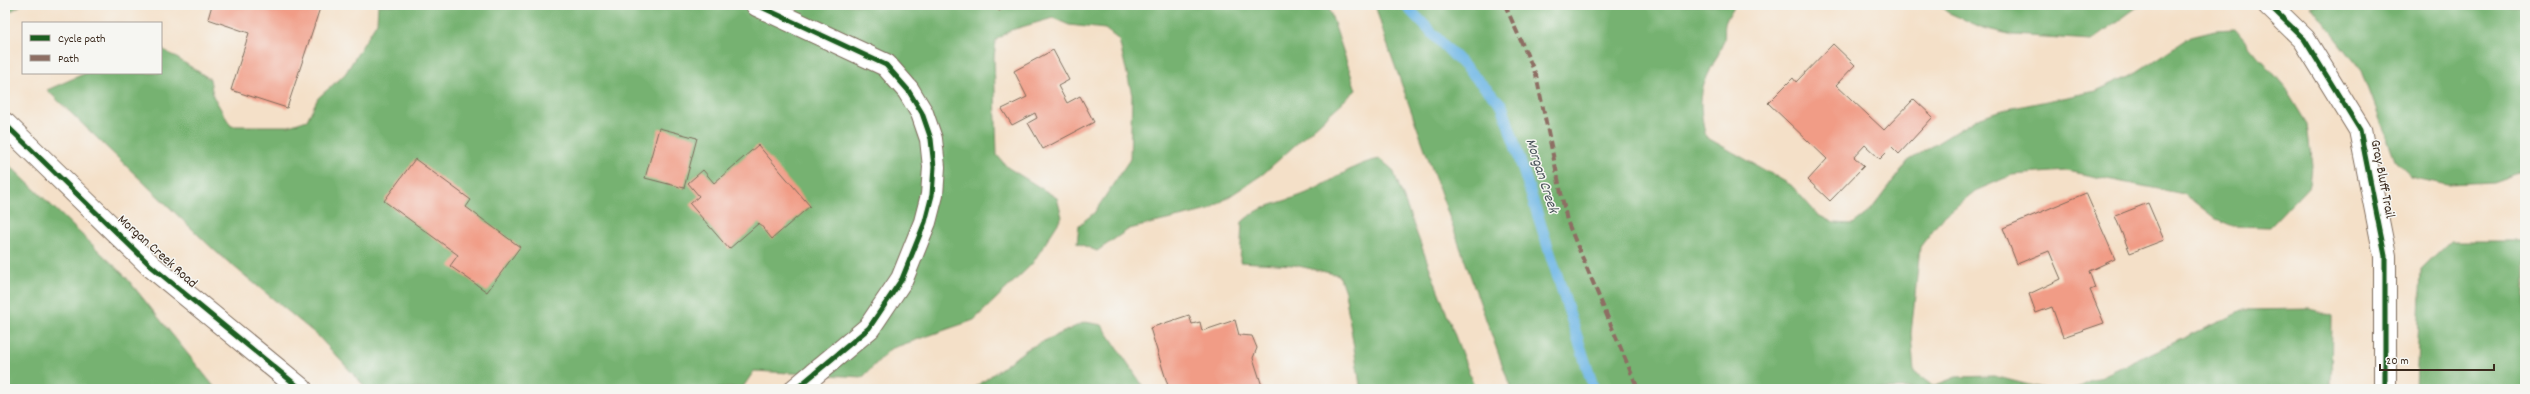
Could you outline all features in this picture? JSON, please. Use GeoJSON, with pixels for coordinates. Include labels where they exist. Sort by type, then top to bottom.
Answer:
{"type":"FeatureCollection","features":[{"type":"Feature","properties":{"kind":"street"},"geometry":{"type":"LineString","coordinates":[[757,5],[886,65],[908,90],[922,113],[931,139],[934,167],[932,195],[925,222],[902,279],[869,328],[802,387]]}},
{"type":"Feature","properties":{"kind":"street","name":"Gray Bluff Trail"},"geometry":{"type":"LineString","coordinates":[[2268,5],[2304,39],[2360,130],[2385,256],[2385,389]]}},
{"type":"Feature","properties":{"kind":"street","name":"Morgan Creek Road"},"geometry":{"type":"LineString","coordinates":[[5,124],[151,266],[301,389]]}},
{"type":"Feature","properties":{"kind":"green space"},"geometry":{"type":"Polygon","coordinates":[[[5,5],[21,5],[5,15],[5,5]]]}},
{"type":"Feature","properties":{"kind":"green space"},"geometry":{"type":"Polygon","coordinates":[[[378,5],[1328,5],[1356,90],[1263,174],[1209,210],[1129,229],[1097,251],[1077,243],[1079,225],[1094,213],[1130,159],[1132,95],[1119,40],[1105,29],[1069,25],[1053,18],[1011,30],[996,40],[994,57],[997,155],[1007,167],[1057,198],[1062,217],[1032,264],[974,320],[890,349],[863,377],[754,371],[743,387],[713,389],[367,389],[318,336],[215,251],[47,90],[84,74],[162,74],[162,49],[210,79],[213,96],[231,126],[289,126],[307,120],[318,98],[345,74],[377,22],[378,5]]]}},
{"type":"Feature","properties":{"kind":"green space"},"geometry":{"type":"Polygon","coordinates":[[[1375,5],[1735,5],[1726,21],[1723,43],[1703,87],[1701,96],[1701,107],[1706,137],[1791,185],[1818,215],[1834,223],[1853,224],[1870,211],[1908,161],[1978,118],[1998,111],[2096,91],[2135,73],[2191,36],[2215,30],[2235,29],[2285,88],[2307,124],[2312,166],[2310,185],[2270,227],[2233,226],[2216,219],[2184,194],[2066,171],[2012,175],[1975,191],[1942,218],[1920,247],[1911,334],[1914,372],[1933,386],[1956,377],[1994,376],[2045,389],[1511,389],[1385,38],[1375,5]]]}},
{"type":"Feature","properties":{"kind":"green space"},"geometry":{"type":"Polygon","coordinates":[[[1939,5],[2140,5],[2092,40],[2013,35],[1983,28],[1947,12],[1939,5]]]}},
{"type":"Feature","properties":{"kind":"green space"},"geometry":{"type":"Polygon","coordinates":[[[2310,5],[2525,5],[2525,171],[2494,182],[2447,184],[2411,176],[2396,162],[2362,71],[2310,5]]]}},
{"type":"Feature","properties":{"kind":"green space"},"geometry":{"type":"Polygon","coordinates":[[[1380,159],[1393,170],[1475,389],[1355,389],[1360,385],[1345,292],[1339,275],[1294,265],[1240,262],[1242,222],[1250,216],[1266,207],[1302,195],[1320,187],[1362,164],[1380,159]]]}},
{"type":"Feature","properties":{"kind":"green space"},"geometry":{"type":"Polygon","coordinates":[[[5,161],[125,276],[216,389],[5,389],[5,161]]]}},
{"type":"Feature","properties":{"kind":"green space"},"geometry":{"type":"Polygon","coordinates":[[[2450,241],[2525,241],[2525,389],[2416,389],[2421,269],[2450,241]]]}},
{"type":"Feature","properties":{"kind":"green space"},"geometry":{"type":"Polygon","coordinates":[[[2311,309],[2332,316],[2331,389],[2074,389],[2244,310],[2311,309]]]}},
{"type":"Feature","properties":{"kind":"green space"},"geometry":{"type":"Polygon","coordinates":[[[1085,322],[1102,325],[1145,389],[973,389],[1027,349],[1085,322]]]}},
{"type":"Feature","properties":{"kind":"building"},"geometry":{"type":"Polygon","coordinates":[[[212,5],[321,5],[287,108],[231,90],[249,33],[208,19],[212,5]]]}},
{"type":"Feature","properties":{"kind":"building"},"geometry":{"type":"Polygon","coordinates":[[[995,5],[1010,5],[999,11],[995,5]]]}},
{"type":"Feature","properties":{"kind":"building"},"geometry":{"type":"Polygon","coordinates":[[[1833,44],[1855,65],[1836,85],[1884,130],[1914,99],[1933,117],[1899,154],[1892,147],[1880,159],[1865,145],[1854,157],[1864,166],[1830,201],[1808,180],[1827,159],[1768,103],[1793,78],[1796,82],[1833,44]]]}},
{"type":"Feature","properties":{"kind":"building"},"geometry":{"type":"Polygon","coordinates":[[[1053,50],[1069,80],[1058,86],[1067,103],[1080,96],[1094,122],[1043,149],[1028,123],[1037,118],[1035,113],[1012,125],[1002,109],[1027,97],[1014,71],[1053,50]]]}},
{"type":"Feature","properties":{"kind":"building"},"geometry":{"type":"Polygon","coordinates":[[[659,128],[697,138],[684,188],[645,178],[659,128]]]}},
{"type":"Feature","properties":{"kind":"building"},"geometry":{"type":"Polygon","coordinates":[[[758,145],[810,206],[772,239],[759,223],[729,249],[690,204],[699,196],[688,183],[703,170],[714,183],[758,145]]]}},
{"type":"Feature","properties":{"kind":"building"},"geometry":{"type":"Polygon","coordinates":[[[415,159],[471,200],[466,207],[520,247],[487,292],[450,266],[458,255],[384,201],[415,159]]]}},
{"type":"Feature","properties":{"kind":"building"},"geometry":{"type":"Polygon","coordinates":[[[2086,193],[2115,259],[2089,271],[2095,288],[2090,290],[2104,323],[2063,337],[2052,307],[2036,313],[2029,294],[2061,279],[2049,251],[2017,264],[2003,228],[2086,193]]]}},
{"type":"Feature","properties":{"kind":"building"},"geometry":{"type":"Polygon","coordinates":[[[2148,203],[2164,240],[2130,253],[2115,216],[2148,203]]]}},
{"type":"Feature","properties":{"kind":"building"},"geometry":{"type":"Polygon","coordinates":[[[1189,315],[1192,324],[1200,322],[1202,331],[1235,320],[1239,335],[1252,336],[1257,348],[1253,358],[1263,389],[1169,389],[1150,328],[1189,315]]]}},
{"type":"Feature","properties":{"kind":"waterway","name":"Morgan Creek"},"geometry":{"type":"LineString","coordinates":[[1405,5],[1502,105],[1594,389]]}},
{"type":"Feature","properties":{"kind":"marked path"},"geometry":{"type":"LineString","coordinates":[[1505,5],[1536,75],[1567,221],[1638,389]]}},
{"type":"Feature","properties":{"kind":"cycle path"},"geometry":{"type":"LineString","coordinates":[[757,5],[886,65],[908,90],[922,113],[931,139],[934,167],[932,195],[925,222],[902,279],[869,328],[796,389]]}},
{"type":"Feature","properties":{"kind":"cycle path"},"geometry":{"type":"LineString","coordinates":[[2269,5],[2304,39],[2360,130],[2385,256],[2385,389]]}},
{"type":"Feature","properties":{"kind":"cycle path"},"geometry":{"type":"LineString","coordinates":[[5,124],[151,266],[301,389]]}}]}
